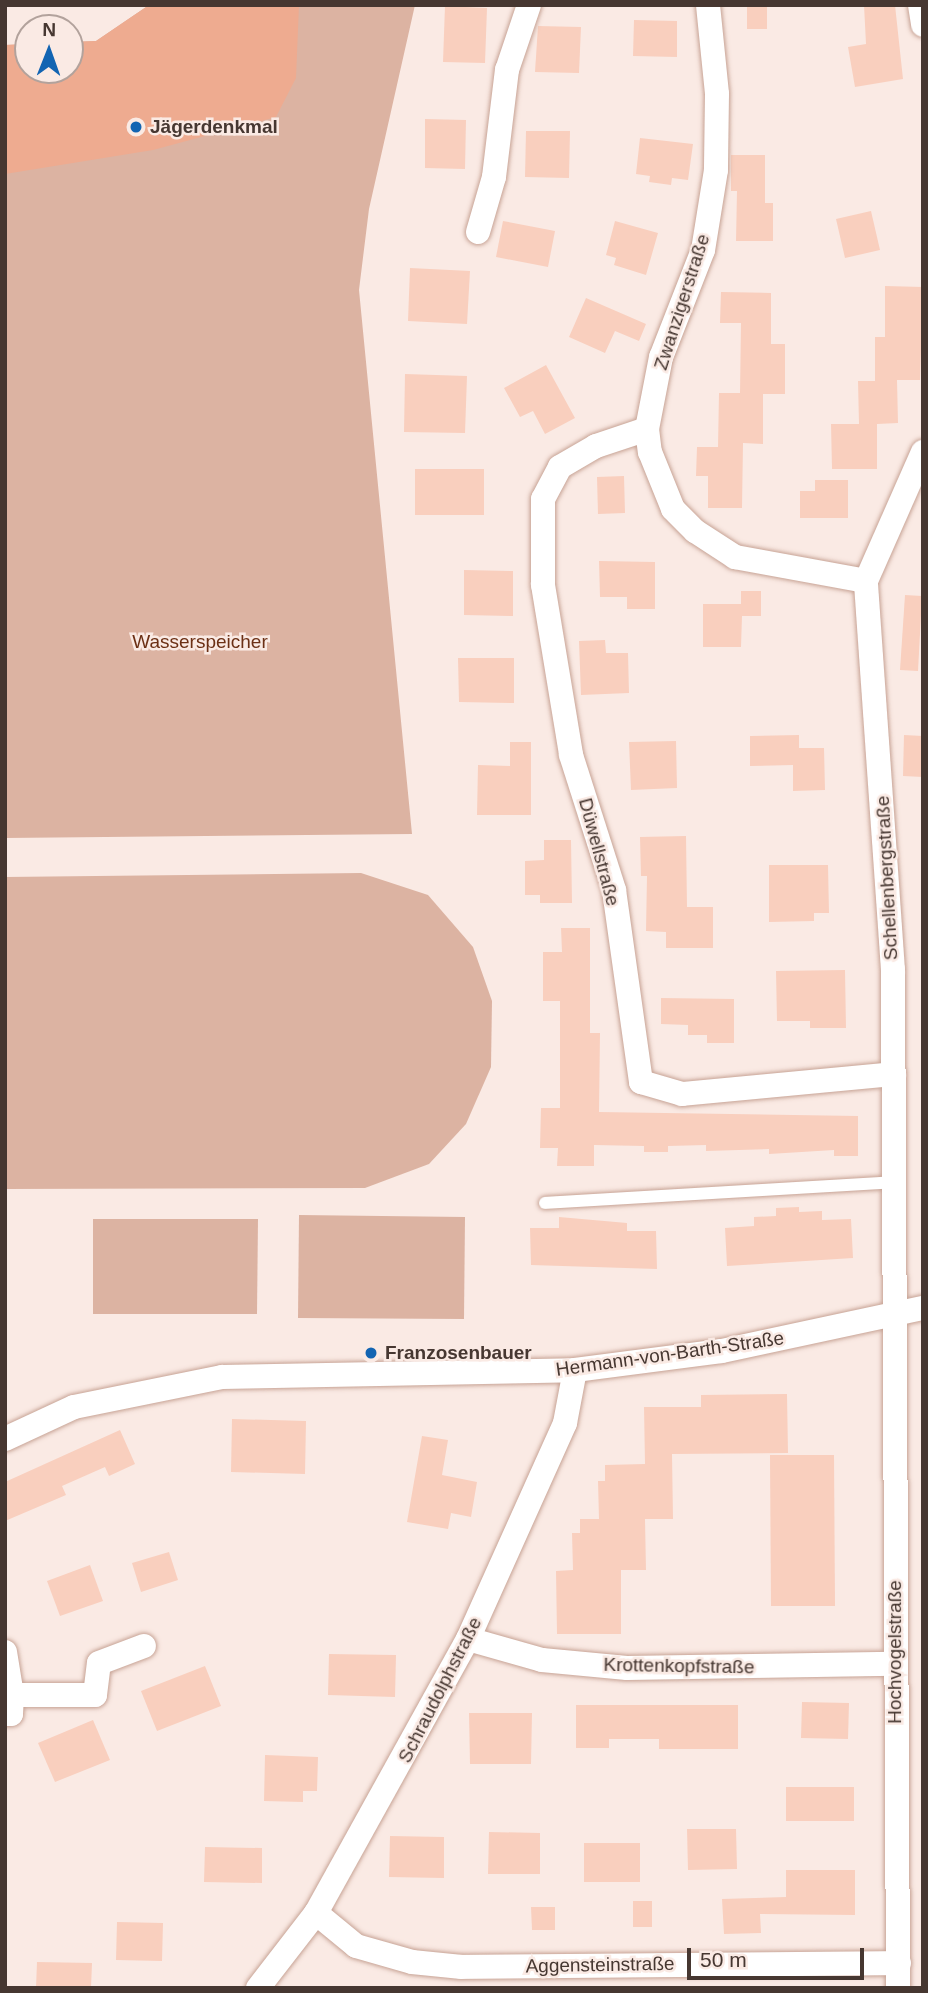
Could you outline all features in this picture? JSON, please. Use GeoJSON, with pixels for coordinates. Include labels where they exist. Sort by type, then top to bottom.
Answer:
{"type":"FeatureCollection","features":[{"type":"Feature","properties":{"kind":"street"},"geometry":{"type":"LineString","coordinates":[[478,232],[494,177],[507,69],[529,5]]}},
{"type":"Feature","properties":{"kind":"street","name":"Zwanzigerstraße"},"geometry":{"type":"LineString","coordinates":[[708,5],[717,94],[716,170],[703,250],[662,357],[647,429],[650,452],[673,509],[695,531],[735,557],[866,581]]}},
{"type":"Feature","properties":{"kind":"street"},"geometry":{"type":"LineString","coordinates":[[920,5],[923,25]]}},
{"type":"Feature","properties":{"kind":"street","name":"Düwellstraße"},"geometry":{"type":"LineString","coordinates":[[647,429],[596,446],[560,467],[543,499],[545,598],[571,754],[614,890],[640,1082],[682,1094],[894,1074]]}},
{"type":"Feature","properties":{"kind":"street","name":"Schellenbergstraße"},"geometry":{"type":"LineString","coordinates":[[895,1316],[894,1074],[888,884],[866,581],[923,452]]}},
{"type":"Feature","properties":{"kind":"street","name":"Hermann-von-Barth-Straße"},"geometry":{"type":"LineString","coordinates":[[5,1439],[74,1407],[222,1377],[575,1370],[722,1351],[923,1308]]}},
{"type":"Feature","properties":{"kind":"street","name":"Hochvogelstraße"},"geometry":{"type":"LineString","coordinates":[[895,1316],[894,1664],[898,1988]]}},
{"type":"Feature","properties":{"kind":"street","name":"Schraudolphstraße"},"geometry":{"type":"LineString","coordinates":[[258,1988],[316,1913],[468,1639],[565,1423],[575,1370]]}},
{"type":"Feature","properties":{"kind":"street","name":"Krottenkopfstraße"},"geometry":{"type":"LineString","coordinates":[[468,1639],[542,1660],[627,1668],[894,1664]]}},
{"type":"Feature","properties":{"kind":"street"},"geometry":{"type":"LineString","coordinates":[[5,1651],[8,1705],[95,1695],[99,1663],[144,1646]]}},
{"type":"Feature","properties":{"kind":"street","name":"Aggensteinstraße"},"geometry":{"type":"LineString","coordinates":[[316,1913],[356,1946],[412,1962],[462,1967],[899,1963]]}},
{"type":"Feature","properties":{"kind":"lane"},"geometry":{"type":"LineString","coordinates":[[545,1203],[895,1182]]}},
{"type":"Feature","properties":{"kind":"green space","name":"Wasserspeicher"},"geometry":{"type":"Polygon","coordinates":[[[149,5],[415,5],[369,209],[359,290],[412,834],[5,838],[5,45],[14,45],[14,84],[84,84],[84,41],[96,41],[149,5]]]}},
{"type":"Feature","properties":{"kind":"green space"},"geometry":{"type":"Polygon","coordinates":[[[361,873],[428,895],[473,947],[492,1001],[491,1067],[466,1124],[429,1164],[365,1188],[5,1189],[5,877],[361,873]]]}},
{"type":"Feature","properties":{"kind":"green space"},"geometry":{"type":"Polygon","coordinates":[[[299,1215],[465,1217],[464,1319],[298,1318],[299,1215]]]}},
{"type":"Feature","properties":{"kind":"green space"},"geometry":{"type":"Polygon","coordinates":[[[93,1219],[258,1219],[257,1314],[93,1314],[93,1219]]]}},
{"type":"Feature","properties":{"kind":"shaded area"},"geometry":{"type":"Polygon","coordinates":[[[149,5],[299,5],[296,78],[276,117],[153,150],[5,174],[5,45],[14,45],[14,84],[84,84],[84,41],[96,41],[149,5]]]}},
{"type":"Feature","properties":{"kind":"building"},"geometry":{"type":"Polygon","coordinates":[[[747,5],[767,5],[767,29],[747,29],[747,5]]]}},
{"type":"Feature","properties":{"kind":"building"},"geometry":{"type":"Polygon","coordinates":[[[864,5],[895,5],[903,79],[855,87],[848,47],[866,44],[864,5]]]}},
{"type":"Feature","properties":{"kind":"building"},"geometry":{"type":"Polygon","coordinates":[[[445,6],[487,8],[485,63],[443,62],[445,6]]]}},
{"type":"Feature","properties":{"kind":"building"},"geometry":{"type":"Polygon","coordinates":[[[634,20],[677,21],[677,57],[633,56],[634,20]]]}},
{"type":"Feature","properties":{"kind":"building"},"geometry":{"type":"Polygon","coordinates":[[[538,26],[581,27],[579,73],[535,72],[538,26]]]}},
{"type":"Feature","properties":{"kind":"building"},"geometry":{"type":"Polygon","coordinates":[[[425,119],[466,120],[465,169],[425,168],[425,119]]]}},
{"type":"Feature","properties":{"kind":"building"},"geometry":{"type":"Polygon","coordinates":[[[526,131],[570,131],[569,178],[525,177],[526,131]]]}},
{"type":"Feature","properties":{"kind":"building"},"geometry":{"type":"Polygon","coordinates":[[[640,138],[693,144],[688,180],[672,178],[671,185],[649,182],[650,176],[636,174],[640,138]]]}},
{"type":"Feature","properties":{"kind":"building"},"geometry":{"type":"Polygon","coordinates":[[[731,155],[765,155],[765,203],[773,203],[773,241],[736,241],[737,191],[731,191],[731,155]]]}},
{"type":"Feature","properties":{"kind":"building"},"geometry":{"type":"Polygon","coordinates":[[[871,211],[880,250],[845,258],[836,219],[871,211]]]}},
{"type":"Feature","properties":{"kind":"building"},"geometry":{"type":"Polygon","coordinates":[[[503,221],[555,231],[548,267],[496,257],[503,221]]]}},
{"type":"Feature","properties":{"kind":"building"},"geometry":{"type":"Polygon","coordinates":[[[615,221],[658,233],[646,275],[614,265],[616,258],[606,255],[615,221]]]}},
{"type":"Feature","properties":{"kind":"building"},"geometry":{"type":"Polygon","coordinates":[[[410,268],[470,271],[467,324],[408,321],[410,268]]]}},
{"type":"Feature","properties":{"kind":"building"},"geometry":{"type":"Polygon","coordinates":[[[885,286],[923,287],[920,380],[897,380],[898,423],[877,424],[877,469],[832,469],[831,424],[859,424],[858,381],[875,381],[875,337],[885,337],[885,286]]]}},
{"type":"Feature","properties":{"kind":"building"},"geometry":{"type":"Polygon","coordinates":[[[721,292],[771,293],[771,344],[785,344],[785,394],[763,394],[763,444],[743,443],[742,508],[708,508],[708,476],[696,476],[697,447],[718,447],[719,393],[740,393],[741,323],[720,323],[721,292]]]}},
{"type":"Feature","properties":{"kind":"building"},"geometry":{"type":"Polygon","coordinates":[[[586,298],[646,324],[639,341],[615,331],[605,353],[569,337],[586,298]]]}},
{"type":"Feature","properties":{"kind":"building"},"geometry":{"type":"Polygon","coordinates":[[[546,365],[575,418],[545,434],[533,411],[520,417],[504,388],[546,365]]]}},
{"type":"Feature","properties":{"kind":"building"},"geometry":{"type":"Polygon","coordinates":[[[405,374],[467,376],[465,433],[404,432],[405,374]]]}},
{"type":"Feature","properties":{"kind":"building"},"geometry":{"type":"Polygon","coordinates":[[[415,469],[484,469],[484,515],[415,515],[415,469]]]}},
{"type":"Feature","properties":{"kind":"building"},"geometry":{"type":"Polygon","coordinates":[[[624,476],[625,513],[598,514],[597,477],[624,476]]]}},
{"type":"Feature","properties":{"kind":"building"},"geometry":{"type":"Polygon","coordinates":[[[815,480],[848,480],[848,518],[800,518],[800,491],[815,491],[815,480]]]}},
{"type":"Feature","properties":{"kind":"building"},"geometry":{"type":"Polygon","coordinates":[[[599,561],[655,562],[655,609],[627,609],[627,597],[600,597],[599,561]]]}},
{"type":"Feature","properties":{"kind":"building"},"geometry":{"type":"Polygon","coordinates":[[[464,570],[513,571],[513,616],[464,615],[464,570]]]}},
{"type":"Feature","properties":{"kind":"building"},"geometry":{"type":"Polygon","coordinates":[[[741,591],[761,591],[761,616],[742,616],[741,647],[703,647],[703,604],[741,604],[741,591]]]}},
{"type":"Feature","properties":{"kind":"building"},"geometry":{"type":"Polygon","coordinates":[[[905,595],[922,596],[918,671],[900,670],[905,595]]]}},
{"type":"Feature","properties":{"kind":"building"},"geometry":{"type":"Polygon","coordinates":[[[605,640],[606,653],[628,653],[629,693],[581,695],[579,641],[605,640]]]}},
{"type":"Feature","properties":{"kind":"building"},"geometry":{"type":"Polygon","coordinates":[[[458,658],[514,658],[514,703],[459,702],[458,658]]]}},
{"type":"Feature","properties":{"kind":"building"},"geometry":{"type":"Polygon","coordinates":[[[799,735],[799,748],[824,748],[825,790],[793,791],[793,765],[750,766],[750,736],[799,735]]]}},
{"type":"Feature","properties":{"kind":"building"},"geometry":{"type":"Polygon","coordinates":[[[904,735],[923,736],[923,777],[903,776],[904,735]]]}},
{"type":"Feature","properties":{"kind":"building"},"geometry":{"type":"Polygon","coordinates":[[[676,741],[677,788],[631,790],[629,742],[676,741]]]}},
{"type":"Feature","properties":{"kind":"building"},"geometry":{"type":"Polygon","coordinates":[[[510,742],[531,742],[531,815],[477,815],[478,765],[510,766],[510,742]]]}},
{"type":"Feature","properties":{"kind":"building"},"geometry":{"type":"Polygon","coordinates":[[[686,836],[687,907],[713,907],[713,948],[666,948],[666,932],[646,931],[647,876],[641,876],[640,837],[686,836]]]}},
{"type":"Feature","properties":{"kind":"building"},"geometry":{"type":"Polygon","coordinates":[[[544,840],[571,840],[572,903],[540,903],[540,895],[525,895],[525,861],[544,860],[544,840]]]}},
{"type":"Feature","properties":{"kind":"building"},"geometry":{"type":"Polygon","coordinates":[[[769,865],[828,865],[829,913],[814,913],[814,921],[769,922],[769,865]]]}},
{"type":"Feature","properties":{"kind":"building"},"geometry":{"type":"Polygon","coordinates":[[[561,928],[590,928],[590,1033],[600,1033],[599,1112],[858,1116],[858,1156],[834,1156],[834,1150],[769,1154],[769,1149],[706,1151],[706,1145],[668,1146],[668,1152],[644,1152],[644,1146],[594,1145],[594,1166],[557,1166],[558,1148],[540,1148],[541,1108],[560,1108],[560,1001],[543,1001],[543,952],[562,952],[561,928]]]}},
{"type":"Feature","properties":{"kind":"building"},"geometry":{"type":"Polygon","coordinates":[[[845,970],[846,1028],[810,1028],[810,1021],[777,1021],[776,971],[845,970]]]}},
{"type":"Feature","properties":{"kind":"building"},"geometry":{"type":"Polygon","coordinates":[[[661,998],[734,999],[734,1043],[707,1043],[707,1035],[688,1035],[688,1025],[661,1024],[661,998]]]}},
{"type":"Feature","properties":{"kind":"building"},"geometry":{"type":"Polygon","coordinates":[[[799,1207],[799,1212],[822,1211],[822,1220],[851,1219],[853,1258],[727,1266],[725,1228],[754,1226],[754,1217],[776,1216],[776,1208],[799,1207]]]}},
{"type":"Feature","properties":{"kind":"building"},"geometry":{"type":"Polygon","coordinates":[[[559,1217],[627,1223],[627,1231],[656,1231],[657,1269],[531,1265],[530,1228],[559,1228],[559,1217]]]}},
{"type":"Feature","properties":{"kind":"building"},"geometry":{"type":"Polygon","coordinates":[[[787,1394],[788,1453],[672,1454],[673,1519],[645,1519],[646,1570],[621,1570],[621,1634],[557,1634],[556,1571],[573,1570],[572,1533],[580,1533],[580,1519],[599,1519],[598,1481],[605,1481],[605,1465],[645,1464],[644,1407],[701,1407],[701,1395],[787,1394]]]}},
{"type":"Feature","properties":{"kind":"building"},"geometry":{"type":"Polygon","coordinates":[[[232,1419],[306,1421],[305,1474],[231,1472],[232,1419]]]}},
{"type":"Feature","properties":{"kind":"building"},"geometry":{"type":"Polygon","coordinates":[[[120,1430],[135,1464],[109,1476],[105,1467],[62,1486],[66,1495],[5,1521],[5,1482],[120,1430]]]}},
{"type":"Feature","properties":{"kind":"building"},"geometry":{"type":"Polygon","coordinates":[[[422,1436],[448,1440],[442,1475],[477,1482],[471,1517],[451,1513],[448,1529],[407,1522],[422,1436]]]}},
{"type":"Feature","properties":{"kind":"building"},"geometry":{"type":"Polygon","coordinates":[[[770,1455],[834,1455],[835,1606],[771,1606],[770,1455]]]}},
{"type":"Feature","properties":{"kind":"building"},"geometry":{"type":"Polygon","coordinates":[[[169,1552],[178,1580],[141,1592],[132,1563],[169,1552]]]}},
{"type":"Feature","properties":{"kind":"building"},"geometry":{"type":"Polygon","coordinates":[[[90,1565],[103,1601],[60,1616],[47,1581],[90,1565]]]}},
{"type":"Feature","properties":{"kind":"building"},"geometry":{"type":"Polygon","coordinates":[[[329,1654],[396,1655],[395,1697],[328,1695],[329,1654]]]}},
{"type":"Feature","properties":{"kind":"building"},"geometry":{"type":"Polygon","coordinates":[[[205,1666],[221,1706],[157,1731],[141,1691],[205,1666]]]}},
{"type":"Feature","properties":{"kind":"building"},"geometry":{"type":"Polygon","coordinates":[[[802,1702],[849,1703],[848,1739],[801,1738],[802,1702]]]}},
{"type":"Feature","properties":{"kind":"building"},"geometry":{"type":"Polygon","coordinates":[[[576,1705],[738,1705],[738,1749],[659,1749],[659,1739],[609,1739],[609,1748],[576,1748],[576,1705]]]}},
{"type":"Feature","properties":{"kind":"building"},"geometry":{"type":"Polygon","coordinates":[[[469,1713],[532,1713],[531,1764],[470,1764],[469,1713]]]}},
{"type":"Feature","properties":{"kind":"building"},"geometry":{"type":"Polygon","coordinates":[[[93,1720],[110,1760],[55,1782],[38,1743],[93,1720]]]}},
{"type":"Feature","properties":{"kind":"building"},"geometry":{"type":"Polygon","coordinates":[[[265,1755],[318,1757],[317,1791],[303,1791],[303,1802],[264,1801],[265,1755]]]}},
{"type":"Feature","properties":{"kind":"building"},"geometry":{"type":"Polygon","coordinates":[[[786,1787],[854,1787],[854,1821],[786,1821],[786,1787]]]}},
{"type":"Feature","properties":{"kind":"building"},"geometry":{"type":"Polygon","coordinates":[[[687,1829],[736,1829],[737,1869],[688,1870],[687,1829]]]}},
{"type":"Feature","properties":{"kind":"building"},"geometry":{"type":"Polygon","coordinates":[[[489,1832],[540,1833],[540,1874],[488,1874],[489,1832]]]}},
{"type":"Feature","properties":{"kind":"building"},"geometry":{"type":"Polygon","coordinates":[[[390,1836],[444,1837],[444,1878],[389,1877],[390,1836]]]}},
{"type":"Feature","properties":{"kind":"building"},"geometry":{"type":"Polygon","coordinates":[[[584,1843],[640,1843],[640,1882],[584,1882],[584,1843]]]}},
{"type":"Feature","properties":{"kind":"building"},"geometry":{"type":"Polygon","coordinates":[[[205,1847],[262,1848],[262,1883],[204,1882],[205,1847]]]}},
{"type":"Feature","properties":{"kind":"building"},"geometry":{"type":"Polygon","coordinates":[[[786,1870],[855,1870],[855,1915],[760,1914],[761,1933],[724,1934],[722,1899],[786,1897],[786,1870]]]}},
{"type":"Feature","properties":{"kind":"building"},"geometry":{"type":"Polygon","coordinates":[[[633,1901],[652,1901],[652,1927],[633,1927],[633,1901]]]}},
{"type":"Feature","properties":{"kind":"building"},"geometry":{"type":"Polygon","coordinates":[[[531,1907],[555,1907],[555,1930],[532,1930],[531,1907]]]}},
{"type":"Feature","properties":{"kind":"building"},"geometry":{"type":"Polygon","coordinates":[[[117,1922],[163,1923],[162,1961],[116,1960],[117,1922]]]}},
{"type":"Feature","properties":{"kind":"building"},"geometry":{"type":"Polygon","coordinates":[[[37,1962],[92,1963],[91,1988],[36,1988],[37,1962]]]}},
{"type":"Feature","properties":{"kind":"place","name":"Jägerdenkmal"},"geometry":{"type":"Point","coordinates":[136,127]}},
{"type":"Feature","properties":{"kind":"place","name":"Franzosenbauer"},"geometry":{"type":"Point","coordinates":[371,1353]}}]}
